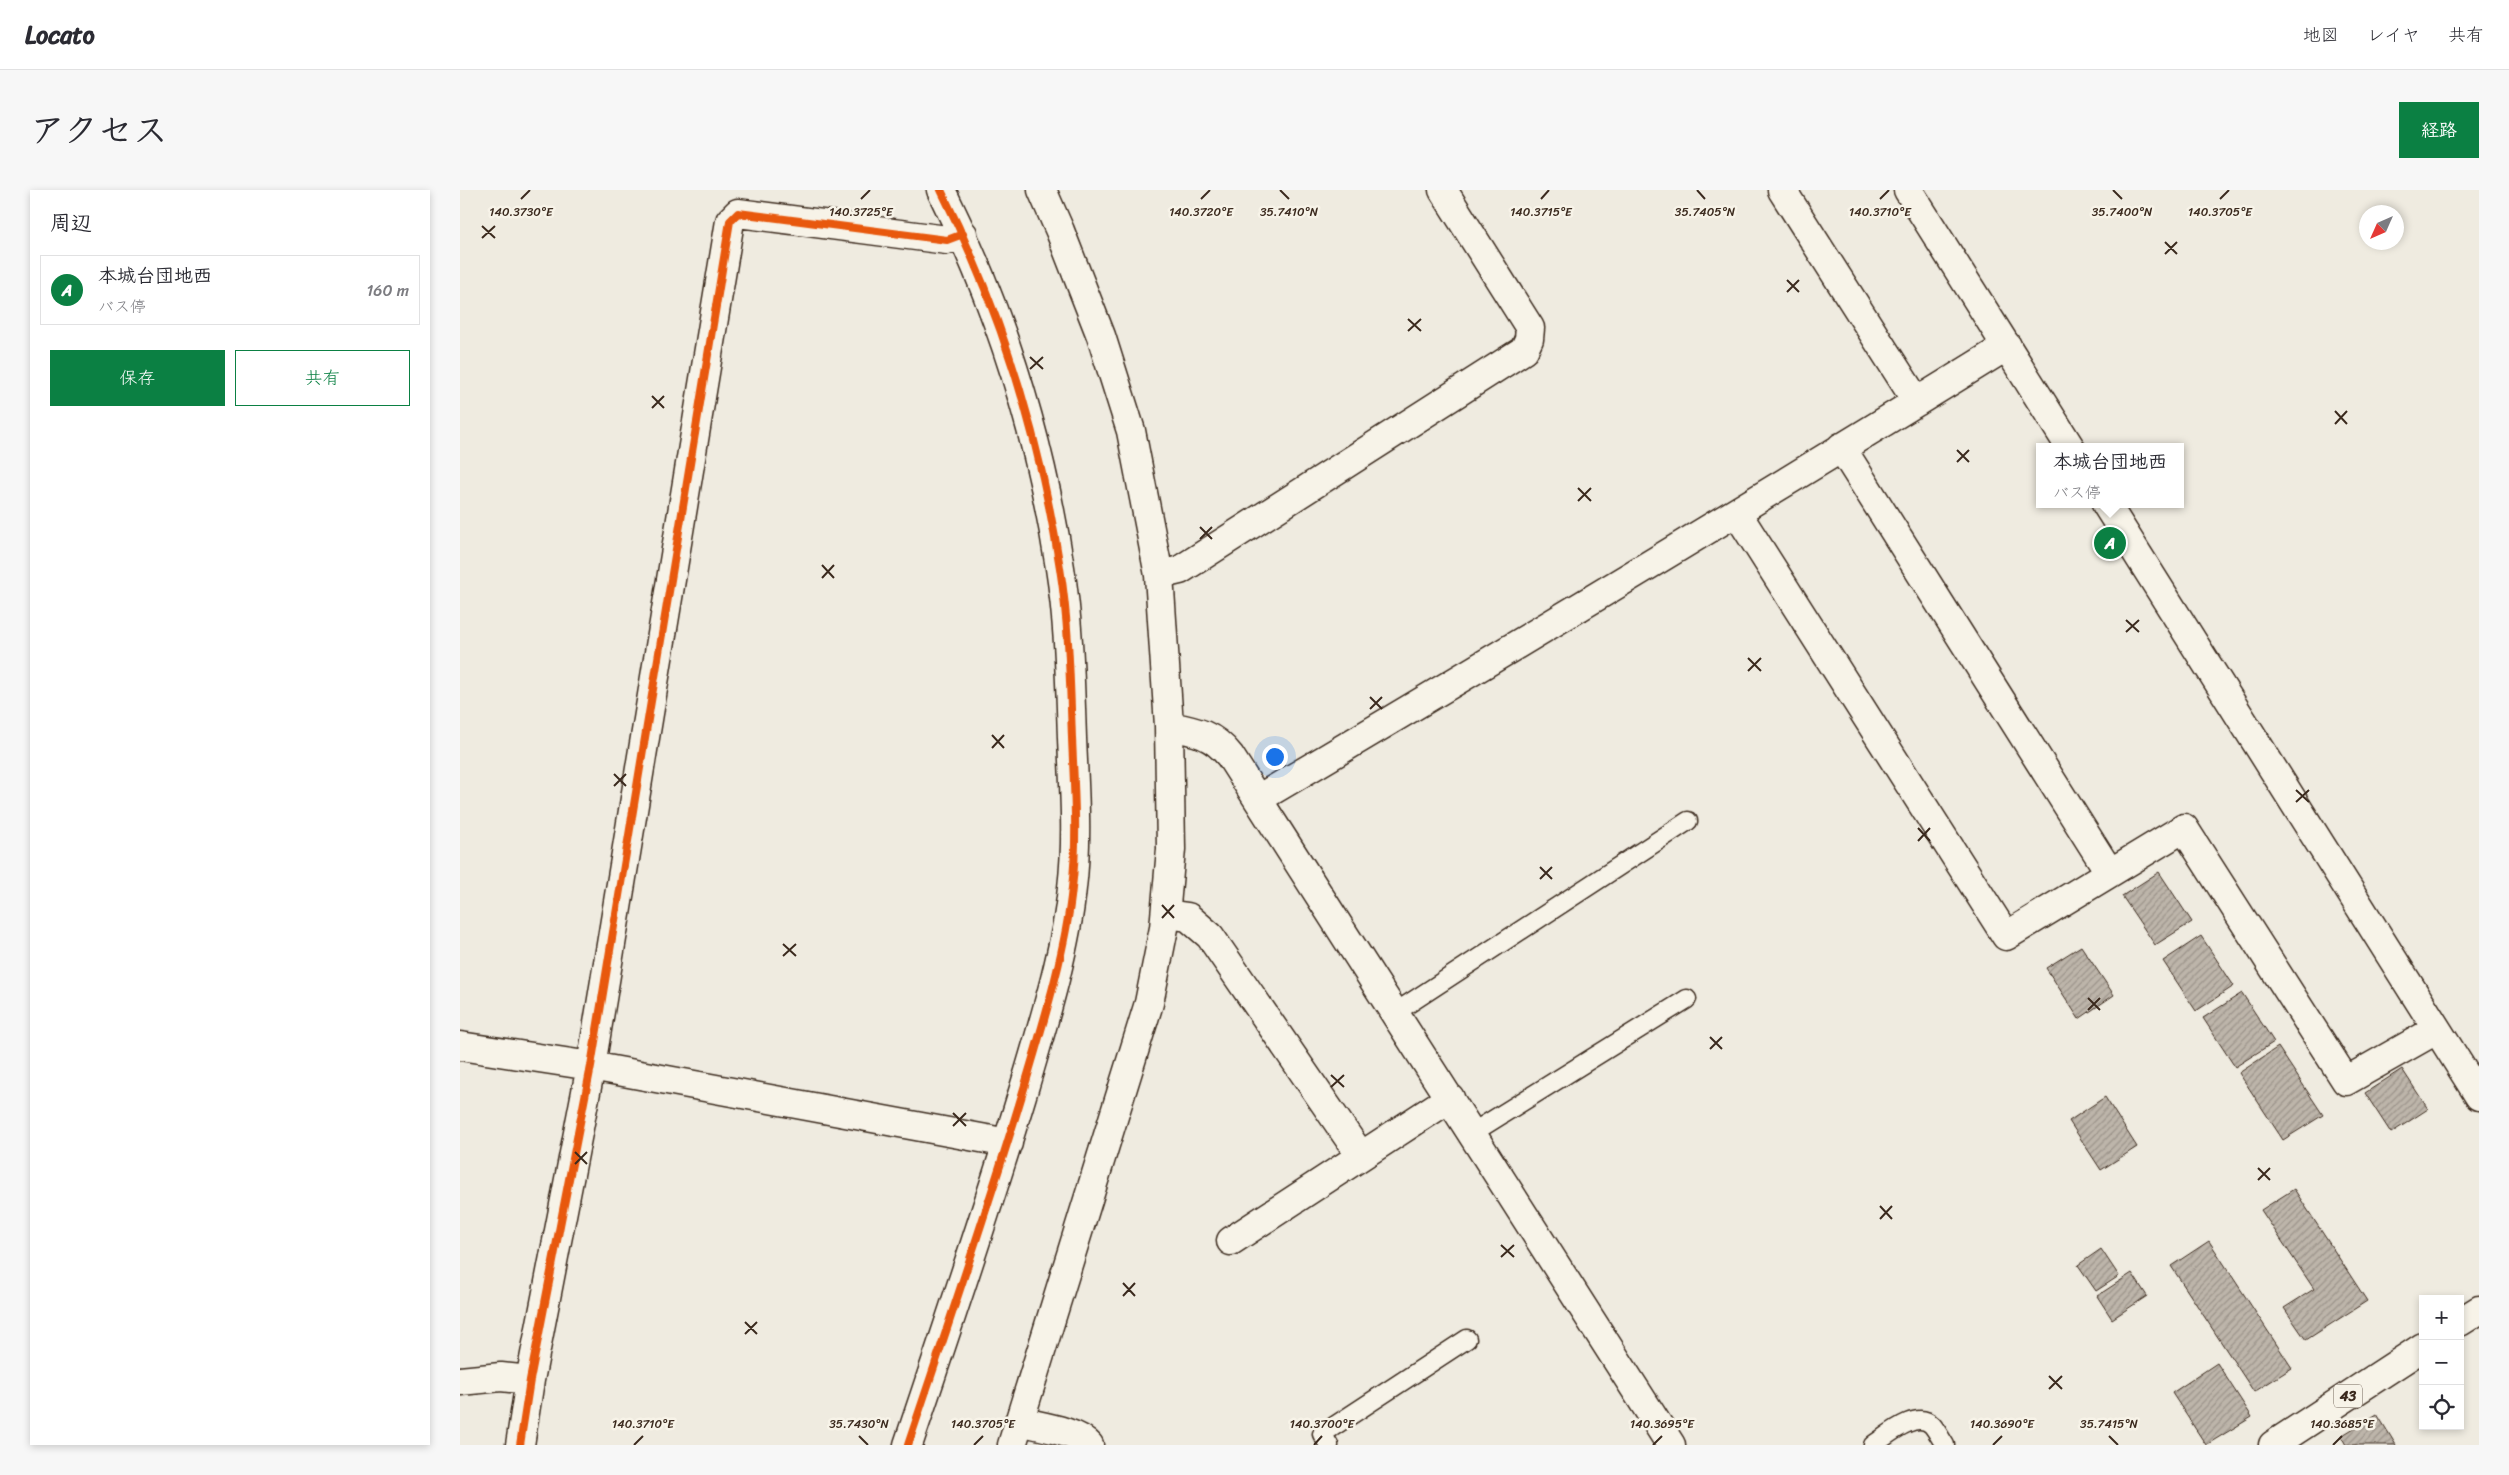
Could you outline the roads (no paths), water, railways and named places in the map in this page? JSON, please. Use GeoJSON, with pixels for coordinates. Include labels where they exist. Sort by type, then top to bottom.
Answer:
{"type":"FeatureCollection","features":[{"type":"Feature","properties":{"kind":"street"},"geometry":{"type":"LineString","coordinates":[[908,1445],[1008,1143],[1038,1039],[1062,944],[1072,888],[1075,812],[1071,680],[1061,570],[1043,476],[995,310],[963,234],[941,190]]}},
{"type":"Feature","properties":{"kind":"street"},"geometry":{"type":"LineString","coordinates":[[1042,190],[1060,230],[1101,336],[1131,431],[1159,575],[1169,726],[1171,849],[1166,914],[1149,1003],[1016,1433],[1070,1434],[1084,1440],[1089,1445]]}},
{"type":"Feature","properties":{"kind":"street"},"geometry":{"type":"LineString","coordinates":[[1159,575],[1180,570],[1524,350],[1529,339],[1530,328],[1443,190]]}},
{"type":"Feature","properties":{"kind":"street"},"geometry":{"type":"LineString","coordinates":[[1782,190],[1916,402]]}},
{"type":"Feature","properties":{"kind":"street"},"geometry":{"type":"LineString","coordinates":[[1908,190],[2068,443]]}},
{"type":"Feature","properties":{"kind":"street"},"geometry":{"type":"LineString","coordinates":[[520,1445],[530,1380],[591,1066],[730,222],[738,213],[947,240],[963,234]]}},
{"type":"Feature","properties":{"kind":"street"},"geometry":{"type":"LineString","coordinates":[[1258,799],[1737,513],[2007,346]]}},
{"type":"Feature","properties":{"kind":"street"},"geometry":{"type":"LineString","coordinates":[[1841,447],[2110,873]]}},
{"type":"Feature","properties":{"kind":"street"},"geometry":{"type":"LineString","coordinates":[[2109,508],[2479,1096]]}},
{"type":"Feature","properties":{"kind":"street"},"geometry":{"type":"LineString","coordinates":[[1737,513],[2006,936],[2184,828],[2346,1082],[2436,1030]]}},
{"type":"Feature","properties":{"kind":"street"},"geometry":{"type":"LineString","coordinates":[[1169,726],[1204,735],[1220,743],[1396,1012],[1671,1445]]}},
{"type":"Feature","properties":{"kind":"street"},"geometry":{"type":"LineString","coordinates":[[1166,914],[1188,918],[1210,936],[1362,1156]]}},
{"type":"Feature","properties":{"kind":"street"},"geometry":{"type":"LineString","coordinates":[[460,1046],[591,1066],[1008,1143]]}},
{"type":"Feature","properties":{"kind":"street"},"geometry":{"type":"LineString","coordinates":[[1231,1241],[1450,1098]]}},
{"type":"Feature","properties":{"kind":"street"},"geometry":{"type":"LineString","coordinates":[[2464,1319],[2479,1310]]}},
{"type":"Feature","properties":{"kind":"street","name":"43"},"geometry":{"type":"LineString","coordinates":[[2273,1445],[2419,1350]]}},
{"type":"Feature","properties":{"kind":"street"},"geometry":{"type":"LineString","coordinates":[[460,1381],[501,1377],[530,1380]]}},
{"type":"Feature","properties":{"kind":"lane"},"geometry":{"type":"LineString","coordinates":[[1396,1012],[1688,821]]}},
{"type":"Feature","properties":{"kind":"lane"},"geometry":{"type":"LineString","coordinates":[[1472,1133],[1687,999]]}},
{"type":"Feature","properties":{"kind":"lane"},"geometry":{"type":"LineString","coordinates":[[1329,1445],[1322,1434],[1467,1339]]}},
{"type":"Feature","properties":{"kind":"lane"},"geometry":{"type":"LineString","coordinates":[[1873,1445],[1912,1421],[1923,1420],[1932,1424],[1946,1445]]}},
{"type":"Feature","properties":{"kind":"place","name":"本城台団地西"},"geometry":{"type":"Point","coordinates":[2110,543]}}]}
